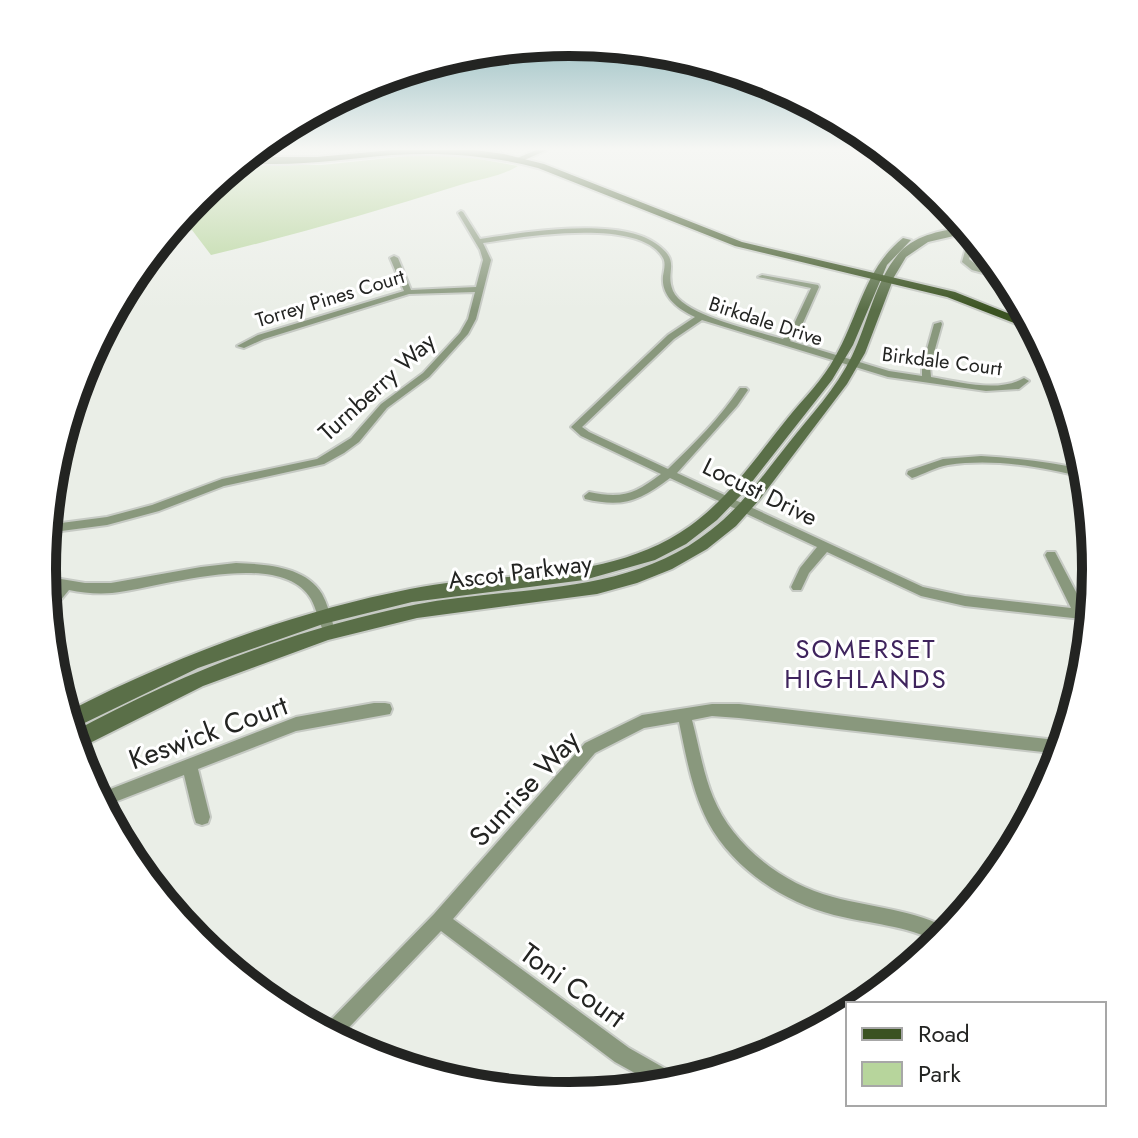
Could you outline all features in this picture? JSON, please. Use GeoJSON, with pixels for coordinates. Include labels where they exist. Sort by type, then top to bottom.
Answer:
{"type":"FeatureCollection","features":[{"type":"Feature","properties":{"kind":"main road"},"geometry":{"type":"LineString","coordinates":[[652,203],[747,239],[951,294],[1018,321]]}},
{"type":"Feature","properties":{"kind":"main road","name":"Ascot Parkway"},"geometry":{"type":"LineString","coordinates":[[327,626],[438,607],[576,594],[624,583],[687,555],[719,533],[743,509],[846,363],[885,274],[890,253],[914,236],[952,228]]}},
{"type":"Feature","properties":{"kind":"main road","name":"Ascot Parkway"},"geometry":{"type":"LineString","coordinates":[[885,274],[918,243],[956,232]]}},
{"type":"Feature","properties":{"kind":"main road"},"geometry":{"type":"LineString","coordinates":[[885,274],[951,287],[1012,311]]}},
{"type":"Feature","properties":{"kind":"main road","name":"Ascot Parkway"},"geometry":{"type":"LineString","coordinates":[[81,727],[276,650],[327,626],[413,595],[539,582],[607,571],[682,540],[703,526],[728,501],[846,363]]}},
{"type":"Feature","properties":{"kind":"street","name":"Turnberry Way"},"geometry":{"type":"LineString","coordinates":[[58,527],[107,521],[155,508],[222,483],[320,462],[355,440],[372,417],[426,375],[472,319],[487,260],[461,213]]}},
{"type":"Feature","properties":{"kind":"street","name":"Birkdale Drive"},"geometry":{"type":"LineString","coordinates":[[479,241],[598,231],[632,236],[663,252],[670,269],[667,284],[670,293],[684,309],[846,363]]}},
{"type":"Feature","properties":{"kind":"street"},"geometry":{"type":"LineString","coordinates":[[972,252],[966,254],[967,262],[985,269]]}},
{"type":"Feature","properties":{"kind":"street"},"geometry":{"type":"LineString","coordinates":[[394,258],[408,292]]}},
{"type":"Feature","properties":{"kind":"street"},"geometry":{"type":"LineString","coordinates":[[762,277],[815,287],[798,325],[784,343]]}},
{"type":"Feature","properties":{"kind":"street","name":"Torrey Pines Court"},"geometry":{"type":"LineString","coordinates":[[241,346],[408,292],[480,289]]}},
{"type":"Feature","properties":{"kind":"street","name":"Locust Drive"},"geometry":{"type":"LineString","coordinates":[[701,317],[671,337],[576,427],[585,434],[921,591],[965,601],[1080,613]]}},
{"type":"Feature","properties":{"kind":"street"},"geometry":{"type":"LineString","coordinates":[[927,380],[926,367],[938,324]]}},
{"type":"Feature","properties":{"kind":"street","name":"Birkdale Court"},"geometry":{"type":"LineString","coordinates":[[846,363],[927,380],[999,389],[1019,386],[1024,381]]}},
{"type":"Feature","properties":{"kind":"street"},"geometry":{"type":"LineString","coordinates":[[589,496],[602,501],[620,501],[659,484],[734,404],[743,390]]}},
{"type":"Feature","properties":{"kind":"street"},"geometry":{"type":"LineString","coordinates":[[912,474],[948,462],[974,461],[1039,465],[1072,471]]}},
{"type":"Feature","properties":{"kind":"street"},"geometry":{"type":"LineString","coordinates":[[797,587],[804,571],[824,547]]}},
{"type":"Feature","properties":{"kind":"street"},"geometry":{"type":"LineString","coordinates":[[1051,555],[1081,605]]}},
{"type":"Feature","properties":{"kind":"street"},"geometry":{"type":"LineString","coordinates":[[56,583],[111,588],[195,572],[270,569],[300,580],[322,601],[327,626]]}},
{"type":"Feature","properties":{"kind":"street"},"geometry":{"type":"LineString","coordinates":[[57,596],[66,585]]}},
{"type":"Feature","properties":{"kind":"street","name":"Keswick Court"},"geometry":{"type":"LineString","coordinates":[[109,797],[296,724],[360,709],[385,709]]}},
{"type":"Feature","properties":{"kind":"street","name":"Sunrise Way"},"geometry":{"type":"LineString","coordinates":[[337,1026],[440,920],[590,748],[642,722],[712,710],[739,711],[1051,746]]}},
{"type":"Feature","properties":{"kind":"street"},"geometry":{"type":"LineString","coordinates":[[684,715],[706,800],[719,824],[737,847],[779,884],[822,902],[910,922],[933,931]]}},
{"type":"Feature","properties":{"kind":"street"},"geometry":{"type":"LineString","coordinates":[[190,766],[202,817]]}},
{"type":"Feature","properties":{"kind":"street","name":"Toni Court"},"geometry":{"type":"LineString","coordinates":[[440,920],[622,1055],[656,1074]]}},
{"type":"Feature","properties":{"kind":"green space"},"geometry":{"type":"Polygon","coordinates":[[[209,203],[400,203],[211,255],[192,230],[182,232],[209,203]]]}},
{"type":"Feature","properties":{"kind":"district","name":"SOMERSET HIGHLANDS"},"geometry":{"type":"Point","coordinates":[866,664]}}]}
